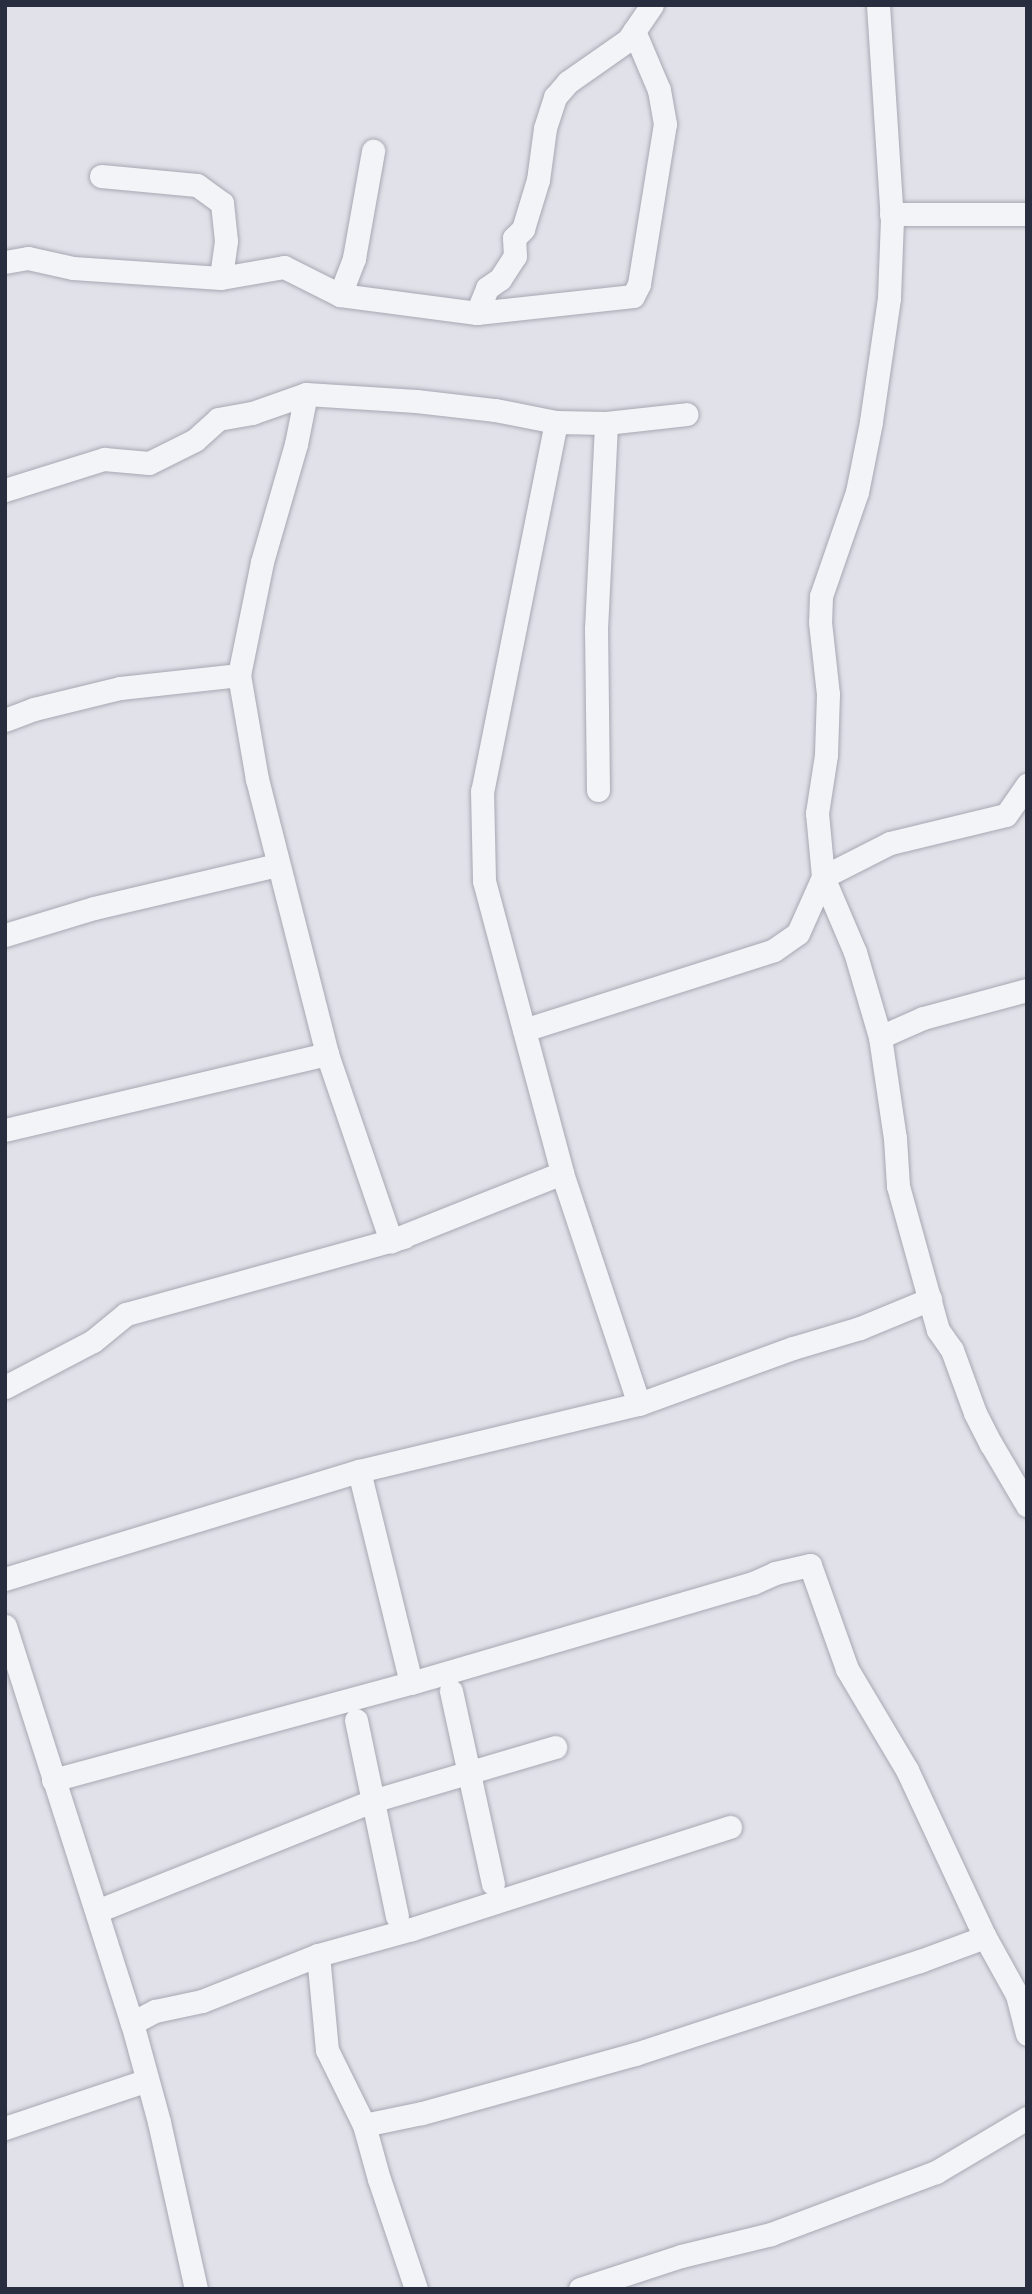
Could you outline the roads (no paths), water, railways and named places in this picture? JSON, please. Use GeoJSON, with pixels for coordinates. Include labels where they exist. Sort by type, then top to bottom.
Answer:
{"type":"FeatureCollection","features":[{"type":"Feature","properties":{"kind":"street"},"geometry":{"type":"LineString","coordinates":[[477,313],[487,288],[500,279],[514,256],[514,238],[523,229],[538,180],[545,128],[555,97],[568,82],[600,62],[635,32],[652,5]]}},
{"type":"Feature","properties":{"kind":"street"},"geometry":{"type":"LineString","coordinates":[[878,5],[891,214],[889,298],[871,422],[857,492],[821,596],[820,622],[828,694],[826,755],[817,813],[823,877],[855,952],[880,1037],[895,1138],[898,1186],[938,1329],[952,1350],[975,1413],[1027,1505]]}},
{"type":"Feature","properties":{"kind":"street"},"geometry":{"type":"LineString","coordinates":[[5,262],[28,258],[74,268],[221,278],[284,267],[340,295],[477,313],[633,296],[639,284],[665,124],[659,90],[635,32]]}},
{"type":"Feature","properties":{"kind":"street"},"geometry":{"type":"LineString","coordinates":[[340,295],[354,258],[373,151]]}},
{"type":"Feature","properties":{"kind":"street"},"geometry":{"type":"LineString","coordinates":[[101,176],[197,185],[222,204],[226,241],[221,278]]}},
{"type":"Feature","properties":{"kind":"street"},"geometry":{"type":"LineString","coordinates":[[891,214],[1027,214]]}},
{"type":"Feature","properties":{"kind":"street"},"geometry":{"type":"LineString","coordinates":[[306,394],[296,444],[262,562],[239,675],[257,779],[327,1054],[391,1241]]}},
{"type":"Feature","properties":{"kind":"street"},"geometry":{"type":"LineString","coordinates":[[5,490],[104,459],[149,463],[195,440],[218,419],[252,413],[306,394],[416,401],[495,410],[555,422],[606,423],[687,414]]}},
{"type":"Feature","properties":{"kind":"street"},"geometry":{"type":"LineString","coordinates":[[555,422],[482,791],[484,881],[564,1179],[639,1404]]}},
{"type":"Feature","properties":{"kind":"street"},"geometry":{"type":"LineString","coordinates":[[598,790],[596,629],[606,423]]}},
{"type":"Feature","properties":{"kind":"street"},"geometry":{"type":"LineString","coordinates":[[5,720],[34,709],[120,688],[239,675]]}},
{"type":"Feature","properties":{"kind":"street"},"geometry":{"type":"LineString","coordinates":[[524,1030],[774,950],[798,933],[823,877],[890,843],[1006,815],[1027,785]]}},
{"type":"Feature","properties":{"kind":"street"},"geometry":{"type":"LineString","coordinates":[[5,935],[94,908],[277,865]]}},
{"type":"Feature","properties":{"kind":"street"},"geometry":{"type":"LineString","coordinates":[[880,1037],[923,1018],[1027,990]]}},
{"type":"Feature","properties":{"kind":"street"},"geometry":{"type":"LineString","coordinates":[[5,1130],[327,1054]]}},
{"type":"Feature","properties":{"kind":"street"},"geometry":{"type":"LineString","coordinates":[[5,1387],[93,1341],[126,1314],[391,1241],[564,1179]]}},
{"type":"Feature","properties":{"kind":"street"},"geometry":{"type":"LineString","coordinates":[[5,1579],[359,1471],[639,1404],[793,1348],[860,1328],[930,1299]]}},
{"type":"Feature","properties":{"kind":"street"},"geometry":{"type":"LineString","coordinates":[[359,1471],[411,1683]]}},
{"type":"Feature","properties":{"kind":"street"},"geometry":{"type":"LineString","coordinates":[[53,1780],[411,1683],[753,1583],[775,1573],[810,1566],[847,1669],[907,1770],[985,1937],[1022,1992],[1027,2034]]}},
{"type":"Feature","properties":{"kind":"street"},"geometry":{"type":"LineString","coordinates":[[5,1626],[132,2023],[145,2081],[159,2122],[195,2289]]}},
{"type":"Feature","properties":{"kind":"street"},"geometry":{"type":"LineString","coordinates":[[451,1691],[493,1883]]}},
{"type":"Feature","properties":{"kind":"street"},"geometry":{"type":"LineString","coordinates":[[356,1720],[397,1916]]}},
{"type":"Feature","properties":{"kind":"street"},"geometry":{"type":"LineString","coordinates":[[97,1911],[372,1801],[555,1747]]}},
{"type":"Feature","properties":{"kind":"street"},"geometry":{"type":"LineString","coordinates":[[132,2023],[155,2011],[202,2001],[318,1955],[412,1929],[730,1827]]}},
{"type":"Feature","properties":{"kind":"street"},"geometry":{"type":"LineString","coordinates":[[365,2125],[422,2113],[635,2054],[985,1937]]}},
{"type":"Feature","properties":{"kind":"street"},"geometry":{"type":"LineString","coordinates":[[318,1955],[327,2050],[365,2125],[379,2179],[416,2289]]}},
{"type":"Feature","properties":{"kind":"street"},"geometry":{"type":"LineString","coordinates":[[5,2128],[145,2081]]}},
{"type":"Feature","properties":{"kind":"street"},"geometry":{"type":"LineString","coordinates":[[580,2289],[604,2286],[681,2256],[771,2234],[936,2172],[1027,2118]]}}]}
